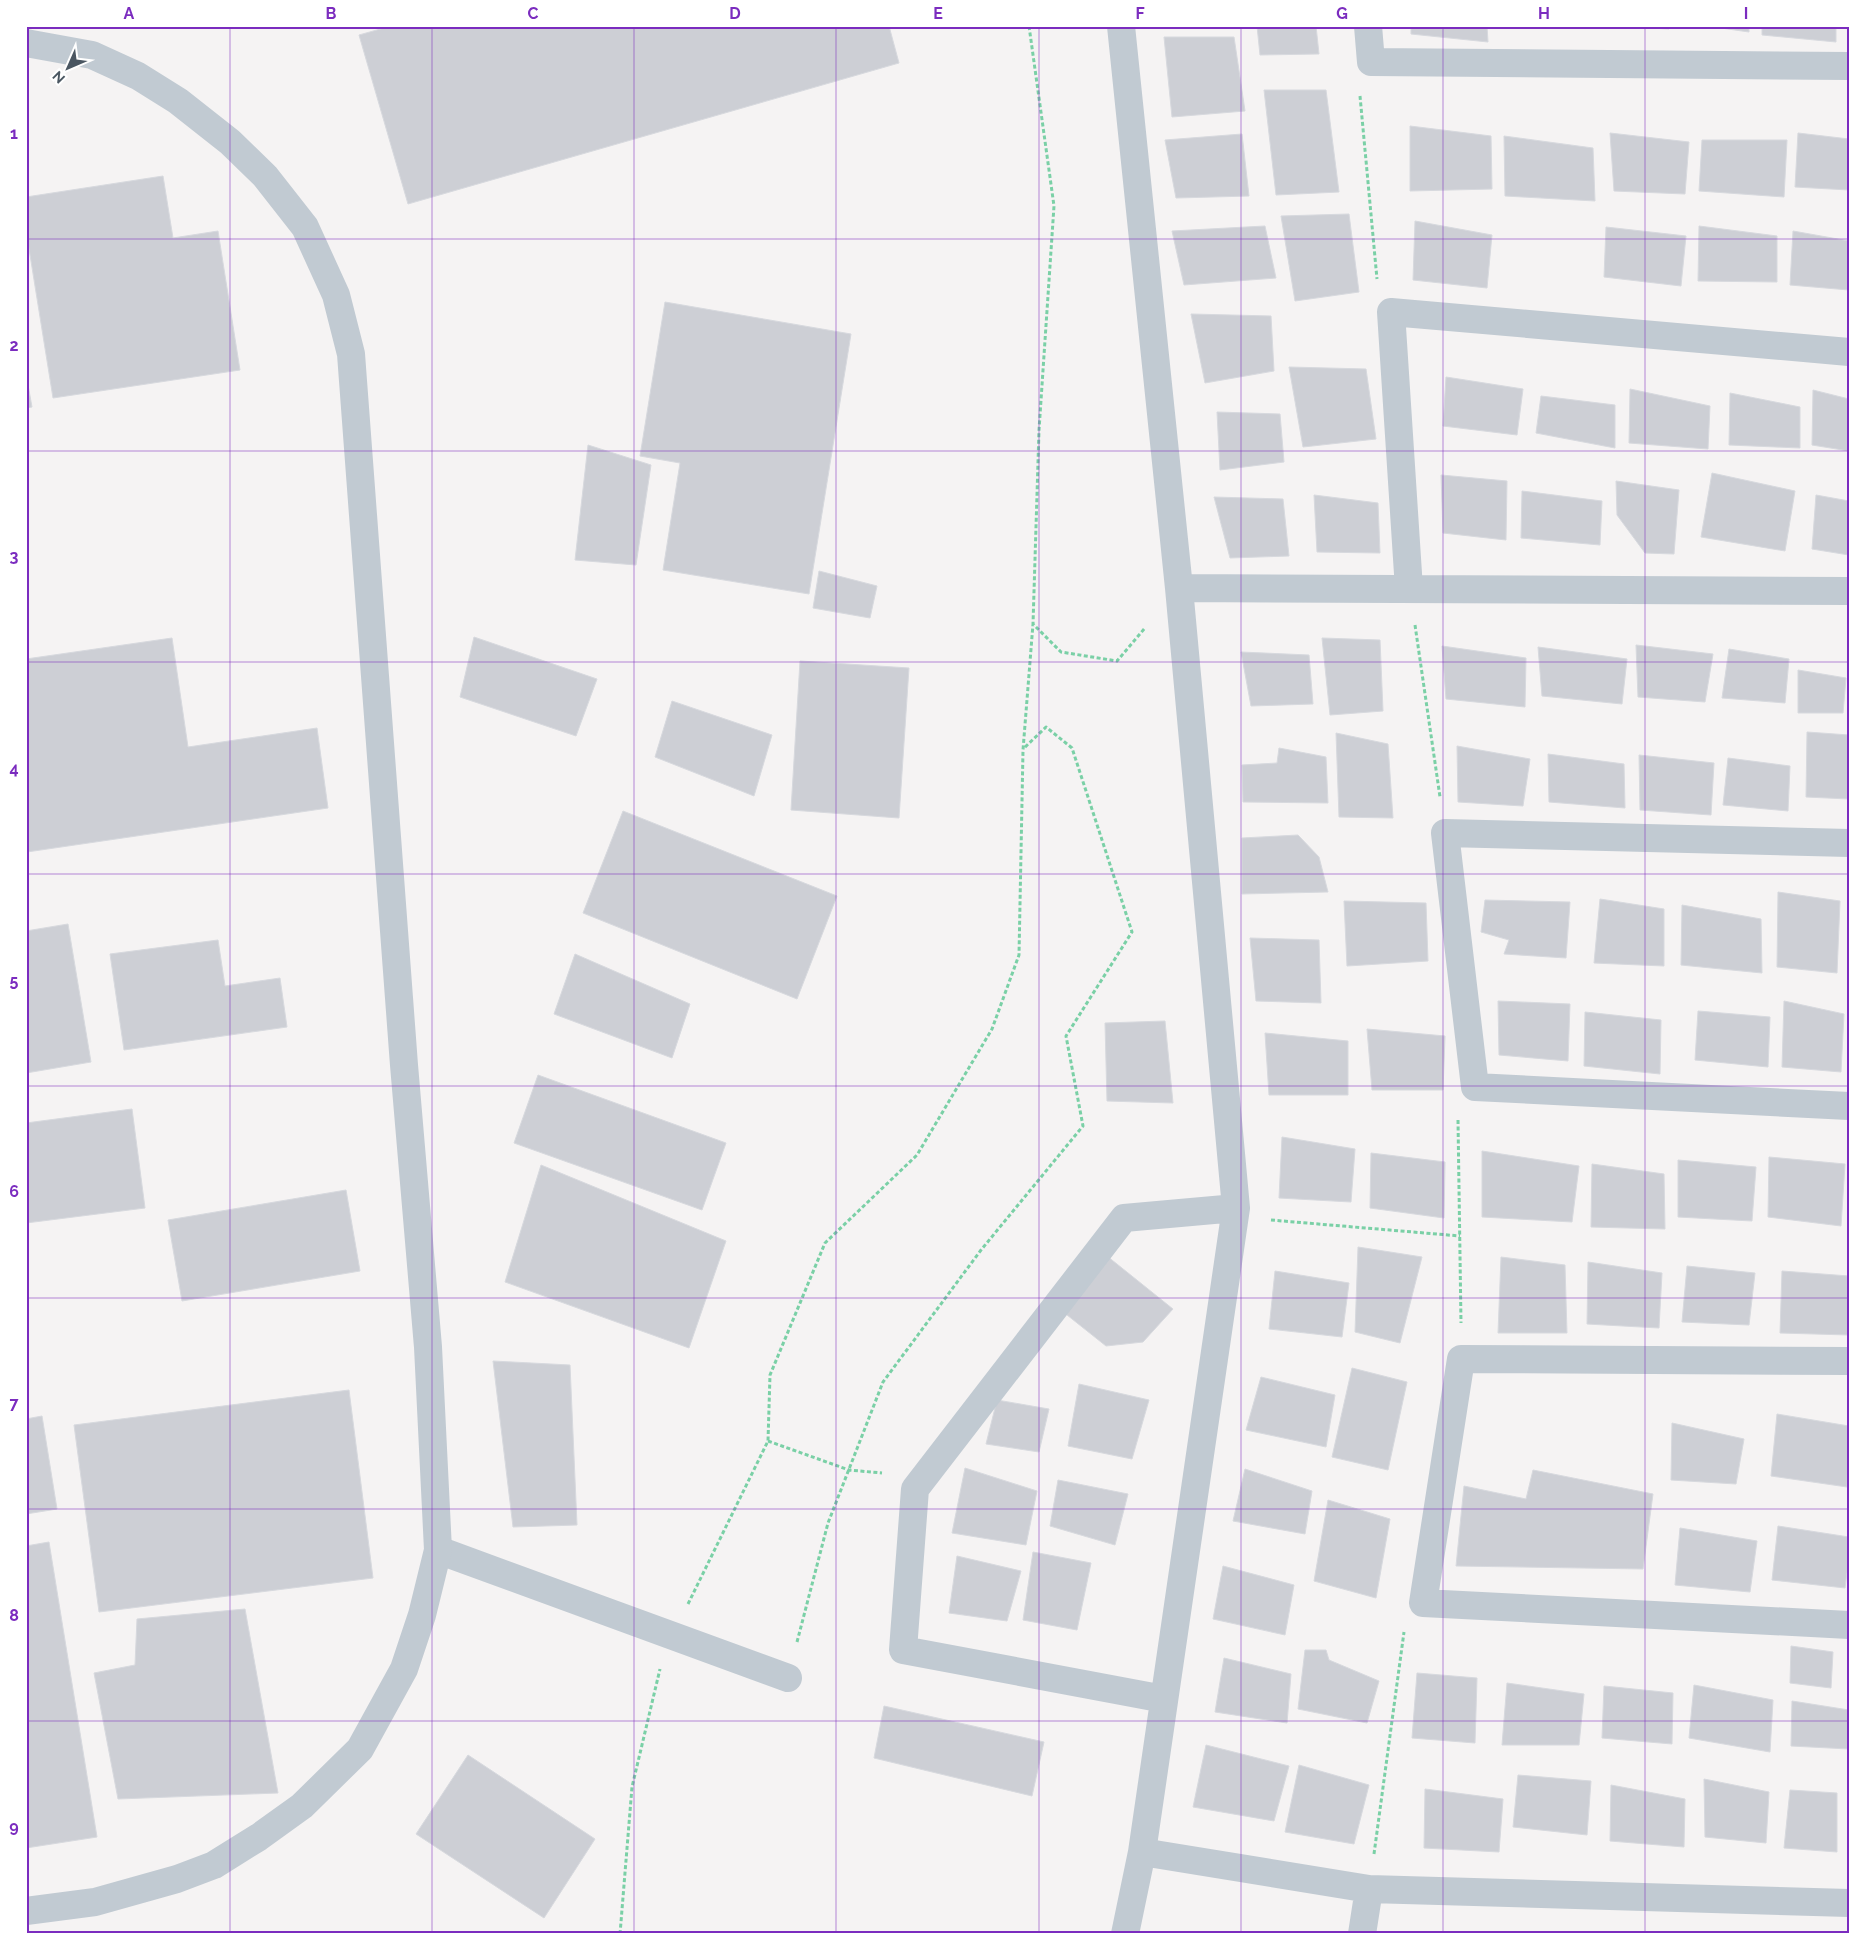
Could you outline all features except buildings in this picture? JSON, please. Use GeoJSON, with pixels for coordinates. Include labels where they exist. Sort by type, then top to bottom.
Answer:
{"type":"FeatureCollection","features":[{"type":"Feature","properties":{"kind":"street"},"geometry":{"type":"LineString","coordinates":[[1121,26],[1179,588],[1236,1208],[1142,1852],[1126,1934]]}},
{"type":"Feature","properties":{"kind":"street"},"geometry":{"type":"LineString","coordinates":[[1368,26],[1370,62],[1849,66]]}},
{"type":"Feature","properties":{"kind":"street"},"geometry":{"type":"LineString","coordinates":[[26,43],[92,55],[138,76],[178,101],[230,142],[265,176],[305,227],[336,295],[351,354],[405,1074],[428,1347],[438,1550],[422,1614],[404,1669],[360,1749],[302,1806],[259,1837],[214,1865],[177,1879],[95,1902],[26,1911]]}},
{"type":"Feature","properties":{"kind":"street"},"geometry":{"type":"LineString","coordinates":[[1409,589],[1391,312],[1849,352]]}},
{"type":"Feature","properties":{"kind":"street"},"geometry":{"type":"LineString","coordinates":[[1179,588],[1849,591]]}},
{"type":"Feature","properties":{"kind":"street"},"geometry":{"type":"LineString","coordinates":[[1849,843],[1445,833],[1475,1086],[1849,1106]]}},
{"type":"Feature","properties":{"kind":"street"},"geometry":{"type":"LineString","coordinates":[[1164,1699],[904,1650],[914,1489],[1124,1218],[1236,1208]]}},
{"type":"Feature","properties":{"kind":"street"},"geometry":{"type":"LineString","coordinates":[[1849,1361],[1461,1359],[1423,1603],[1849,1625]]}},
{"type":"Feature","properties":{"kind":"street"},"geometry":{"type":"LineString","coordinates":[[438,1550],[788,1678]]}},
{"type":"Feature","properties":{"kind":"street"},"geometry":{"type":"LineString","coordinates":[[1142,1852],[1369,1889],[1849,1903]]}},
{"type":"Feature","properties":{"kind":"street"},"geometry":{"type":"LineString","coordinates":[[1362,1934],[1369,1889]]}},
{"type":"Feature","properties":{"kind":"path"},"geometry":{"type":"LineString","coordinates":[[620,1934],[632,1787],[662,1659],[768,1441],[770,1375],[825,1243],[917,1156],[992,1029],[1019,955],[1023,750],[1033,624],[1039,430],[1054,206],[1029,26]]}},
{"type":"Feature","properties":{"kind":"path"},"geometry":{"type":"LineString","coordinates":[[1370,62],[1359,81],[1377,278],[1391,312]]}},
{"type":"Feature","properties":{"kind":"path"},"geometry":{"type":"LineString","coordinates":[[1033,624],[1061,652],[1117,660],[1179,588]]}},
{"type":"Feature","properties":{"kind":"path"},"geometry":{"type":"LineString","coordinates":[[1409,589],[1445,833]]}},
{"type":"Feature","properties":{"kind":"path"},"geometry":{"type":"LineString","coordinates":[[788,1678],[828,1522],[883,1382],[981,1250],[1083,1126],[1066,1036],[1132,932],[1072,748],[1046,726],[1023,750]]}},
{"type":"Feature","properties":{"kind":"path"},"geometry":{"type":"LineString","coordinates":[[1461,1359],[1457,1111],[1475,1086]]}},
{"type":"Feature","properties":{"kind":"path"},"geometry":{"type":"LineString","coordinates":[[1266,1220],[1460,1236]]}},
{"type":"Feature","properties":{"kind":"path"},"geometry":{"type":"LineString","coordinates":[[768,1441],[849,1470],[924,1478]]}},
{"type":"Feature","properties":{"kind":"path"},"geometry":{"type":"LineString","coordinates":[[1369,1889],[1404,1629],[1423,1603]]}}]}
